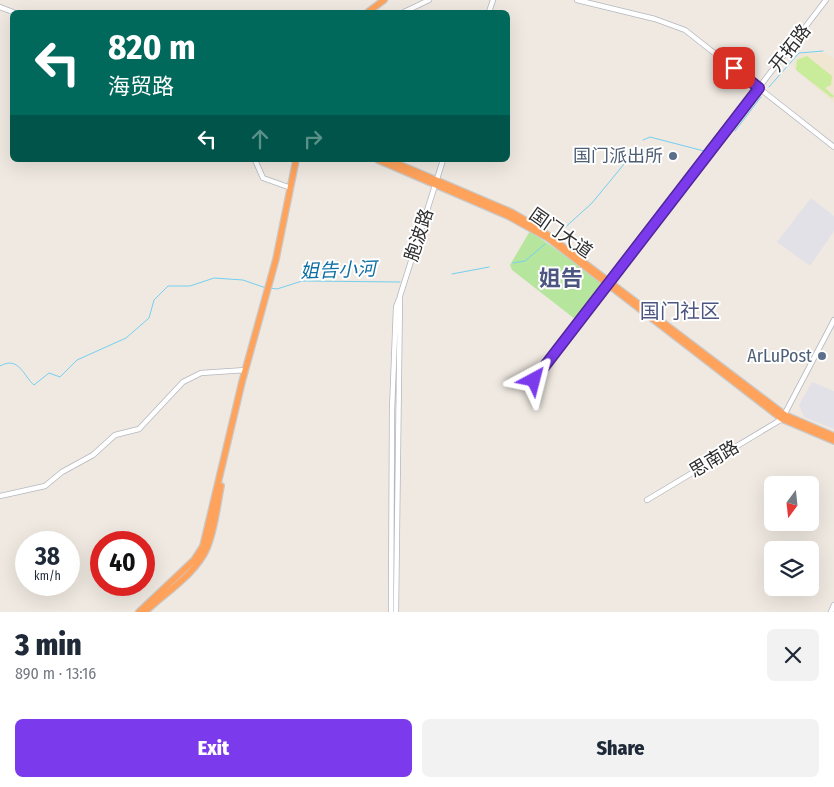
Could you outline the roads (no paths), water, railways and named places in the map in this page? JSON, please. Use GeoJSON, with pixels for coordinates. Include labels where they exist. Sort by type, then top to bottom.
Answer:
{"type":"FeatureCollection","features":[{"type":"Feature","properties":{"kind":"highway"},"geometry":{"type":"LineString","coordinates":[[371,10],[384,0]]}},
{"type":"Feature","properties":{"kind":"highway"},"geometry":{"type":"LineString","coordinates":[[138,612],[194,560],[203,546],[246,370],[269,288],[292,188],[296,162]]}},
{"type":"Feature","properties":{"kind":"highway","name":"国门大道"},"geometry":{"type":"LineString","coordinates":[[383,162],[436,182]]}},
{"type":"Feature","properties":{"kind":"highway","name":"国门大道"},"geometry":{"type":"LineString","coordinates":[[394,162],[529,227],[609,283],[783,417],[834,441]]}},
{"type":"Feature","properties":{"kind":"highway"},"geometry":{"type":"LineString","coordinates":[[145,612],[198,562],[207,547],[245,384],[244,378]]}},
{"type":"Feature","properties":{"kind":"highway","name":"国门大道"},"geometry":{"type":"LineString","coordinates":[[783,417],[834,436]]}},
{"type":"Feature","properties":{"kind":"street"},"geometry":{"type":"LineString","coordinates":[[408,10],[429,0]]}},
{"type":"Feature","properties":{"kind":"street"},"geometry":{"type":"LineString","coordinates":[[577,0],[677,25],[834,147]]}},
{"type":"Feature","properties":{"kind":"street"},"geometry":{"type":"LineString","coordinates":[[604,6],[605,0]]}},
{"type":"Feature","properties":{"kind":"street","name":"开拓路"},"geometry":{"type":"LineString","coordinates":[[534,380],[826,0]]}},
{"type":"Feature","properties":{"kind":"street"},"geometry":{"type":"LineString","coordinates":[[256,162],[262,178],[292,188]]}},
{"type":"Feature","properties":{"kind":"street","name":"胞波路"},"geometry":{"type":"LineString","coordinates":[[400,296],[442,162]]}},
{"type":"Feature","properties":{"kind":"street"},"geometry":{"type":"LineString","coordinates":[[396,612],[400,296]]}},
{"type":"Feature","properties":{"kind":"street"},"geometry":{"type":"LineString","coordinates":[[391,612],[393,352],[396,308],[400,296]]}},
{"type":"Feature","properties":{"kind":"street"},"geometry":{"type":"LineString","coordinates":[[783,417],[834,320]]}},
{"type":"Feature","properties":{"kind":"street"},"geometry":{"type":"LineString","coordinates":[[0,496],[45,486],[62,472],[94,455],[115,435],[139,429],[183,382],[201,373],[246,370]]}},
{"type":"Feature","properties":{"kind":"street","name":"思南路"},"geometry":{"type":"LineString","coordinates":[[647,500],[783,417]]}},
{"type":"Feature","properties":{"kind":"street"},"geometry":{"type":"LineString","coordinates":[[391,484],[397,484]]}},
{"type":"Feature","properties":{"kind":"street"},"geometry":{"type":"LineString","coordinates":[[391,519],[397,519]]}},
{"type":"Feature","properties":{"kind":"street"},"geometry":{"type":"LineString","coordinates":[[831,612],[834,605]]}},
{"type":"Feature","properties":{"kind":"waterway","name":"姐告小河"},"geometry":{"type":"LineString","coordinates":[[769,87],[799,53],[823,51]]}},
{"type":"Feature","properties":{"kind":"waterway","name":"姐告小河"},"geometry":{"type":"LineString","coordinates":[[735,131],[761,97]]}},
{"type":"Feature","properties":{"kind":"waterway","name":"姐告小河"},"geometry":{"type":"LineString","coordinates":[[643,140],[650,137],[704,151]]}},
{"type":"Feature","properties":{"kind":"waterway","name":"姐告小河"},"geometry":{"type":"LineString","coordinates":[[560,232],[592,203],[634,152]]}},
{"type":"Feature","properties":{"kind":"waterway","name":"姐告小河"},"geometry":{"type":"LineString","coordinates":[[513,263],[525,261],[545,244]]}},
{"type":"Feature","properties":{"kind":"waterway","name":"姐告小河"},"geometry":{"type":"LineString","coordinates":[[452,274],[489,267]]}},
{"type":"Feature","properties":{"kind":"waterway"},"geometry":{"type":"LineString","coordinates":[[0,366],[7,363],[16,365],[34,385],[49,373],[60,377],[77,360],[126,338],[149,318],[154,300],[168,286],[190,286],[214,278],[243,280],[266,288]]}},
{"type":"Feature","properties":{"kind":"waterway","name":"姐告小河"},"geometry":{"type":"LineString","coordinates":[[270,288],[277,289],[302,281],[400,282]]}},
{"type":"Feature","properties":{"kind":"place","name":"国门派出所"},"geometry":{"type":"Point","coordinates":[673,156]}},
{"type":"Feature","properties":{"kind":"place","name":"ArLuPost"},"geometry":{"type":"Point","coordinates":[822,356]}},
{"type":"Feature","properties":{"kind":"district","name":"姐告"},"geometry":{"type":"Point","coordinates":[561,278]}},
{"type":"Feature","properties":{"kind":"district","name":"国门社区"},"geometry":{"type":"Point","coordinates":[680,311]}}]}
